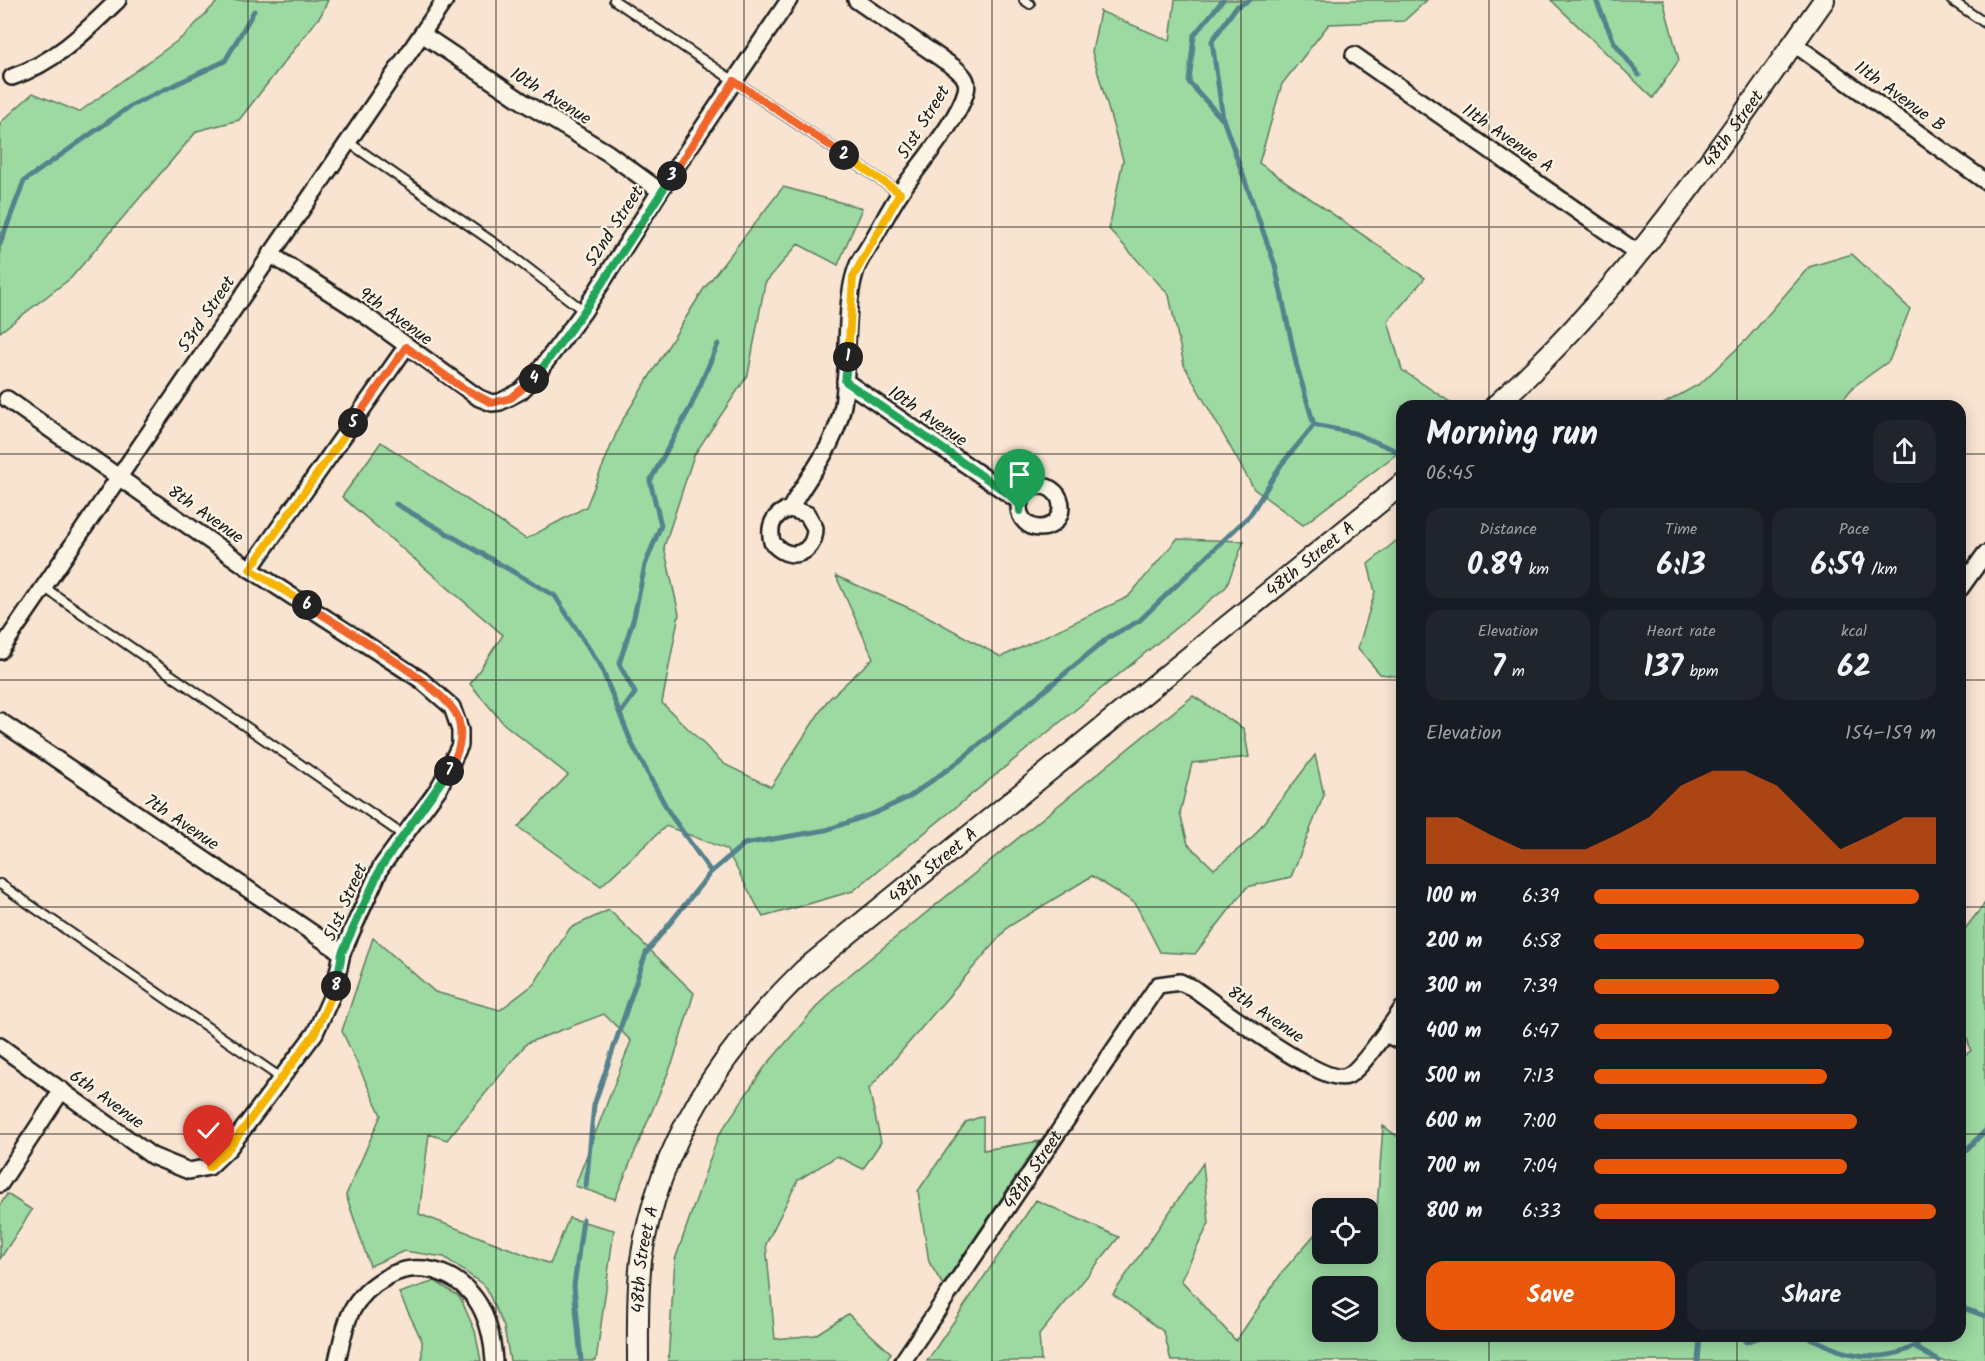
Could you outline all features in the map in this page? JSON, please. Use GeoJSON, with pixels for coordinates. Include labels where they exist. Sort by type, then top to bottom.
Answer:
{"type":"FeatureCollection","features":[{"type":"Feature","properties":{"kind":"street"},"geometry":{"type":"LineString","coordinates":[[12,76],[31,71],[51,59],[118,0]]}},
{"type":"Feature","properties":{"kind":"street","name":"53rd Street"},"geometry":{"type":"LineString","coordinates":[[0,651],[445,0]]}},
{"type":"Feature","properties":{"kind":"street","name":"52nd Street"},"geometry":{"type":"LineString","coordinates":[[500,402],[521,391],[533,379],[584,311],[660,191],[789,0]]}},
{"type":"Feature","properties":{"kind":"street","name":"51st Street"},"geometry":{"type":"LineString","coordinates":[[790,509],[800,490],[822,462],[832,441],[843,403],[853,277],[900,193],[951,120],[963,98],[967,84],[955,68],[856,0]]}},
{"type":"Feature","properties":{"kind":"street","name":"48th Street"},"geometry":{"type":"LineString","coordinates":[[1639,254],[1678,205],[1824,0]]}},
{"type":"Feature","properties":{"kind":"street","name":"10th Avenue"},"geometry":{"type":"LineString","coordinates":[[422,34],[528,105],[608,153],[660,191]]}},
{"type":"Feature","properties":{"kind":"street","name":"11th Avenue B"},"geometry":{"type":"LineString","coordinates":[[1793,43],[1985,181]]}},
{"type":"Feature","properties":{"kind":"street","name":"11th Avenue A"},"geometry":{"type":"LineString","coordinates":[[1354,55],[1639,254]]}},
{"type":"Feature","properties":{"kind":"street","name":"9th Avenue"},"geometry":{"type":"LineString","coordinates":[[270,254],[362,313],[478,398],[492,403],[500,402]]}},
{"type":"Feature","properties":{"kind":"street"},"geometry":{"type":"LineString","coordinates":[[1501,400],[1546,356],[1639,254]]}},
{"type":"Feature","properties":{"kind":"street"},"geometry":{"type":"LineString","coordinates":[[250,569],[406,347]]}},
{"type":"Feature","properties":{"kind":"street","name":"10th Avenue"},"geometry":{"type":"LineString","coordinates":[[845,381],[1020,502]]}},
{"type":"Feature","properties":{"kind":"street","name":"8th Avenue"},"geometry":{"type":"LineString","coordinates":[[8,399],[250,569],[421,680],[452,707],[460,730]]}},
{"type":"Feature","properties":{"kind":"street","name":"48th Street A"},"geometry":{"type":"LineString","coordinates":[[638,1361],[641,1260],[669,1160],[710,1079],[748,1027],[813,962],[1396,489]]}},
{"type":"Feature","properties":{"kind":"street"},"geometry":{"type":"LineString","coordinates":[[1966,581],[1985,554]]}},
{"type":"Feature","properties":{"kind":"street","name":"7th Avenue"},"geometry":{"type":"LineString","coordinates":[[0,721],[342,953]]}},
{"type":"Feature","properties":{"kind":"street","name":"51st Street"},"geometry":{"type":"LineString","coordinates":[[198,1170],[219,1160],[315,1033],[334,991],[342,953],[381,867],[449,771],[460,745],[460,730]]}},
{"type":"Feature","properties":{"kind":"street","name":"48th Street"},"geometry":{"type":"LineString","coordinates":[[903,1361],[1149,996],[1158,985],[1166,982]]}},
{"type":"Feature","properties":{"kind":"street","name":"8th Avenue"},"geometry":{"type":"LineString","coordinates":[[1166,982],[1180,982],[1193,988],[1282,1049],[1328,1076],[1344,1077],[1352,1073],[1384,1034]]}},
{"type":"Feature","properties":{"kind":"street"},"geometry":{"type":"LineString","coordinates":[[1396,1017],[1384,1034],[1396,1039]]}},
{"type":"Feature","properties":{"kind":"street","name":"6th Avenue"},"geometry":{"type":"LineString","coordinates":[[0,1046],[152,1156],[177,1169],[198,1170]]}},
{"type":"Feature","properties":{"kind":"street"},"geometry":{"type":"LineString","coordinates":[[0,1184],[62,1090]]}},
{"type":"Feature","properties":{"kind":"street"},"geometry":{"type":"LineString","coordinates":[[337,1361],[351,1312],[362,1296],[378,1282],[410,1266],[427,1268],[448,1276],[474,1298],[483,1311],[493,1345],[494,1361]]}},
{"type":"Feature","properties":{"kind":"lane"},"geometry":{"type":"LineString","coordinates":[[614,0],[900,193]]}},
{"type":"Feature","properties":{"kind":"lane"},"geometry":{"type":"LineString","coordinates":[[1952,0],[1985,23]]}},
{"type":"Feature","properties":{"kind":"lane"},"geometry":{"type":"LineString","coordinates":[[348,142],[494,243],[584,311]]}},
{"type":"Feature","properties":{"kind":"lane"},"geometry":{"type":"LineString","coordinates":[[45,588],[403,835]]}},
{"type":"Feature","properties":{"kind":"lane"},"geometry":{"type":"LineString","coordinates":[[0,884],[281,1078]]}},
{"type":"Feature","properties":{"kind":"green space"},"geometry":{"type":"Polygon","coordinates":[[[219,0],[328,0],[321,15],[239,120],[197,131],[71,278],[0,332],[0,123],[33,93],[79,112],[184,36],[219,0]]]}},
{"type":"Feature","properties":{"kind":"green space"},"geometry":{"type":"Polygon","coordinates":[[[1175,0],[1427,0],[1404,21],[1329,24],[1282,84],[1259,163],[1425,278],[1388,321],[1402,370],[1447,400],[1396,400],[1396,455],[1303,525],[1254,489],[1184,365],[1169,295],[1109,229],[1123,160],[1092,52],[1100,11],[1170,41],[1175,0]]]}},
{"type":"Feature","properties":{"kind":"green space"},"geometry":{"type":"Polygon","coordinates":[[[1551,0],[1663,0],[1679,60],[1653,98],[1551,0]]]}},
{"type":"Feature","properties":{"kind":"green space"},"geometry":{"type":"Polygon","coordinates":[[[783,187],[862,208],[838,265],[798,244],[765,283],[748,375],[694,455],[664,547],[679,614],[662,703],[724,764],[771,787],[827,701],[873,658],[836,576],[925,615],[1001,657],[1128,597],[1177,539],[1244,541],[1226,587],[853,891],[763,917],[726,849],[666,826],[601,886],[518,827],[568,775],[504,724],[470,684],[503,635],[342,497],[381,442],[526,539],[586,507],[620,424],[703,290],[783,187]]]}},
{"type":"Feature","properties":{"kind":"green space"},"geometry":{"type":"Polygon","coordinates":[[[1852,254],[1910,309],[1889,361],[1853,387],[1843,400],[1671,400],[1701,383],[1747,339],[1809,267],[1852,254]]]}},
{"type":"Feature","properties":{"kind":"green space"},"geometry":{"type":"Polygon","coordinates":[[[1396,541],[1396,676],[1380,674],[1358,648],[1375,592],[1368,564],[1396,541]]]}},
{"type":"Feature","properties":{"kind":"green space"},"geometry":{"type":"Polygon","coordinates":[[[1193,696],[1244,729],[1249,757],[1192,763],[1180,813],[1188,844],[1214,869],[1252,838],[1315,755],[1324,795],[1291,877],[1247,887],[1195,954],[1160,952],[1135,903],[1092,876],[1008,927],[869,1089],[881,1142],[863,1169],[837,1156],[798,1180],[766,1244],[775,1339],[815,1335],[848,1314],[891,1353],[886,1361],[668,1361],[675,1260],[718,1136],[764,1068],[831,990],[1193,696]]]}},
{"type":"Feature","properties":{"kind":"green space"},"geometry":{"type":"Polygon","coordinates":[[[1985,903],[1985,1361],[1171,1361],[1164,1332],[1113,1294],[1203,1163],[1209,1223],[1181,1280],[1236,1341],[1283,1271],[1312,1238],[1312,1264],[1378,1264],[1378,1198],[1383,1126],[1396,1136],[1396,1342],[1966,1342],[1966,1054],[1971,1051],[1966,1035],[1966,928],[1985,903]]]}},
{"type":"Feature","properties":{"kind":"green space"},"geometry":{"type":"Polygon","coordinates":[[[609,910],[694,993],[673,1061],[615,1199],[575,1186],[631,1041],[604,1014],[527,1043],[447,1140],[429,1134],[419,1214],[550,1264],[569,1218],[614,1230],[596,1361],[510,1361],[504,1327],[485,1286],[444,1257],[404,1251],[370,1266],[346,1195],[381,1115],[342,1031],[373,938],[435,992],[500,1010],[534,984],[570,928],[609,910]]]}},
{"type":"Feature","properties":{"kind":"green space"},"geometry":{"type":"Polygon","coordinates":[[[983,1116],[983,1150],[1040,1141],[943,1285],[929,1262],[918,1191],[966,1122],[983,1116]]]}},
{"type":"Feature","properties":{"kind":"green space"},"geometry":{"type":"Polygon","coordinates":[[[7,1194],[32,1210],[0,1259],[0,1205],[7,1194]]]}},
{"type":"Feature","properties":{"kind":"green space"},"geometry":{"type":"Polygon","coordinates":[[[1036,1200],[1119,1237],[1039,1335],[1041,1361],[927,1361],[1036,1200]]]}},
{"type":"Feature","properties":{"kind":"green space"},"geometry":{"type":"Polygon","coordinates":[[[435,1281],[460,1297],[475,1331],[481,1361],[422,1361],[422,1341],[399,1293],[435,1281]]]}},
{"type":"Feature","properties":{"kind":"waterway"},"geometry":{"type":"LineString","coordinates":[[1222,119],[1189,82],[1194,35],[1223,0]]}},
{"type":"Feature","properties":{"kind":"waterway"},"geometry":{"type":"LineString","coordinates":[[586,1186],[594,1105],[646,953],[711,872],[744,844],[826,830],[875,813],[909,797],[958,762],[1109,637],[1139,621],[1250,515],[1281,465],[1314,425],[1297,367],[1275,265],[1223,119],[1212,41],[1236,7],[1250,0]]}},
{"type":"Feature","properties":{"kind":"waterway"},"geometry":{"type":"LineString","coordinates":[[1596,0],[1614,42],[1639,75]]}},
{"type":"Feature","properties":{"kind":"waterway"},"geometry":{"type":"LineString","coordinates":[[0,244],[24,181],[132,105],[225,61],[254,11]]}},
{"type":"Feature","properties":{"kind":"waterway"},"geometry":{"type":"LineString","coordinates":[[620,714],[635,693],[619,664],[634,617],[645,565],[661,525],[650,481],[691,406],[718,344]]}},
{"type":"Feature","properties":{"kind":"waterway"},"geometry":{"type":"LineString","coordinates":[[1314,425],[1354,433],[1396,450]]}},
{"type":"Feature","properties":{"kind":"waterway"},"geometry":{"type":"LineString","coordinates":[[396,504],[555,596],[601,667],[632,744],[670,814],[711,872]]}},
{"type":"Feature","properties":{"kind":"waterway"},"geometry":{"type":"LineString","coordinates":[[1966,1150],[1985,1131]]}},
{"type":"Feature","properties":{"kind":"waterway"},"geometry":{"type":"LineString","coordinates":[[581,1361],[574,1286],[583,1219]]}},
{"type":"Feature","properties":{"kind":"waterway"},"geometry":{"type":"LineString","coordinates":[[1966,1309],[1985,1316]]}},
{"type":"Feature","properties":{"kind":"waterway"},"geometry":{"type":"LineString","coordinates":[[1698,1361],[1700,1342]]}},
{"type":"Feature","properties":{"kind":"waterway"},"geometry":{"type":"LineString","coordinates":[[1820,1342],[1842,1352],[1870,1356],[1891,1355],[1921,1342]]}},
{"type":"Feature","properties":{"kind":"waterway"},"geometry":{"type":"LineString","coordinates":[[1916,1348],[1939,1361]]}},
{"type":"Feature","properties":{"kind":"route"},"geometry":{"type":"LineString","coordinates":[[209,1167],[219,1160],[229,1148],[315,1033],[334,991],[342,953],[381,867],[439,788],[456,758],[460,745],[457,717],[452,707],[443,698],[421,680],[250,569],[406,347],[461,387],[478,398],[492,403],[511,398],[533,379],[584,311],[660,191],[734,81],[900,193],[853,277],[845,381],[1020,502],[1020,511]]}}]}
